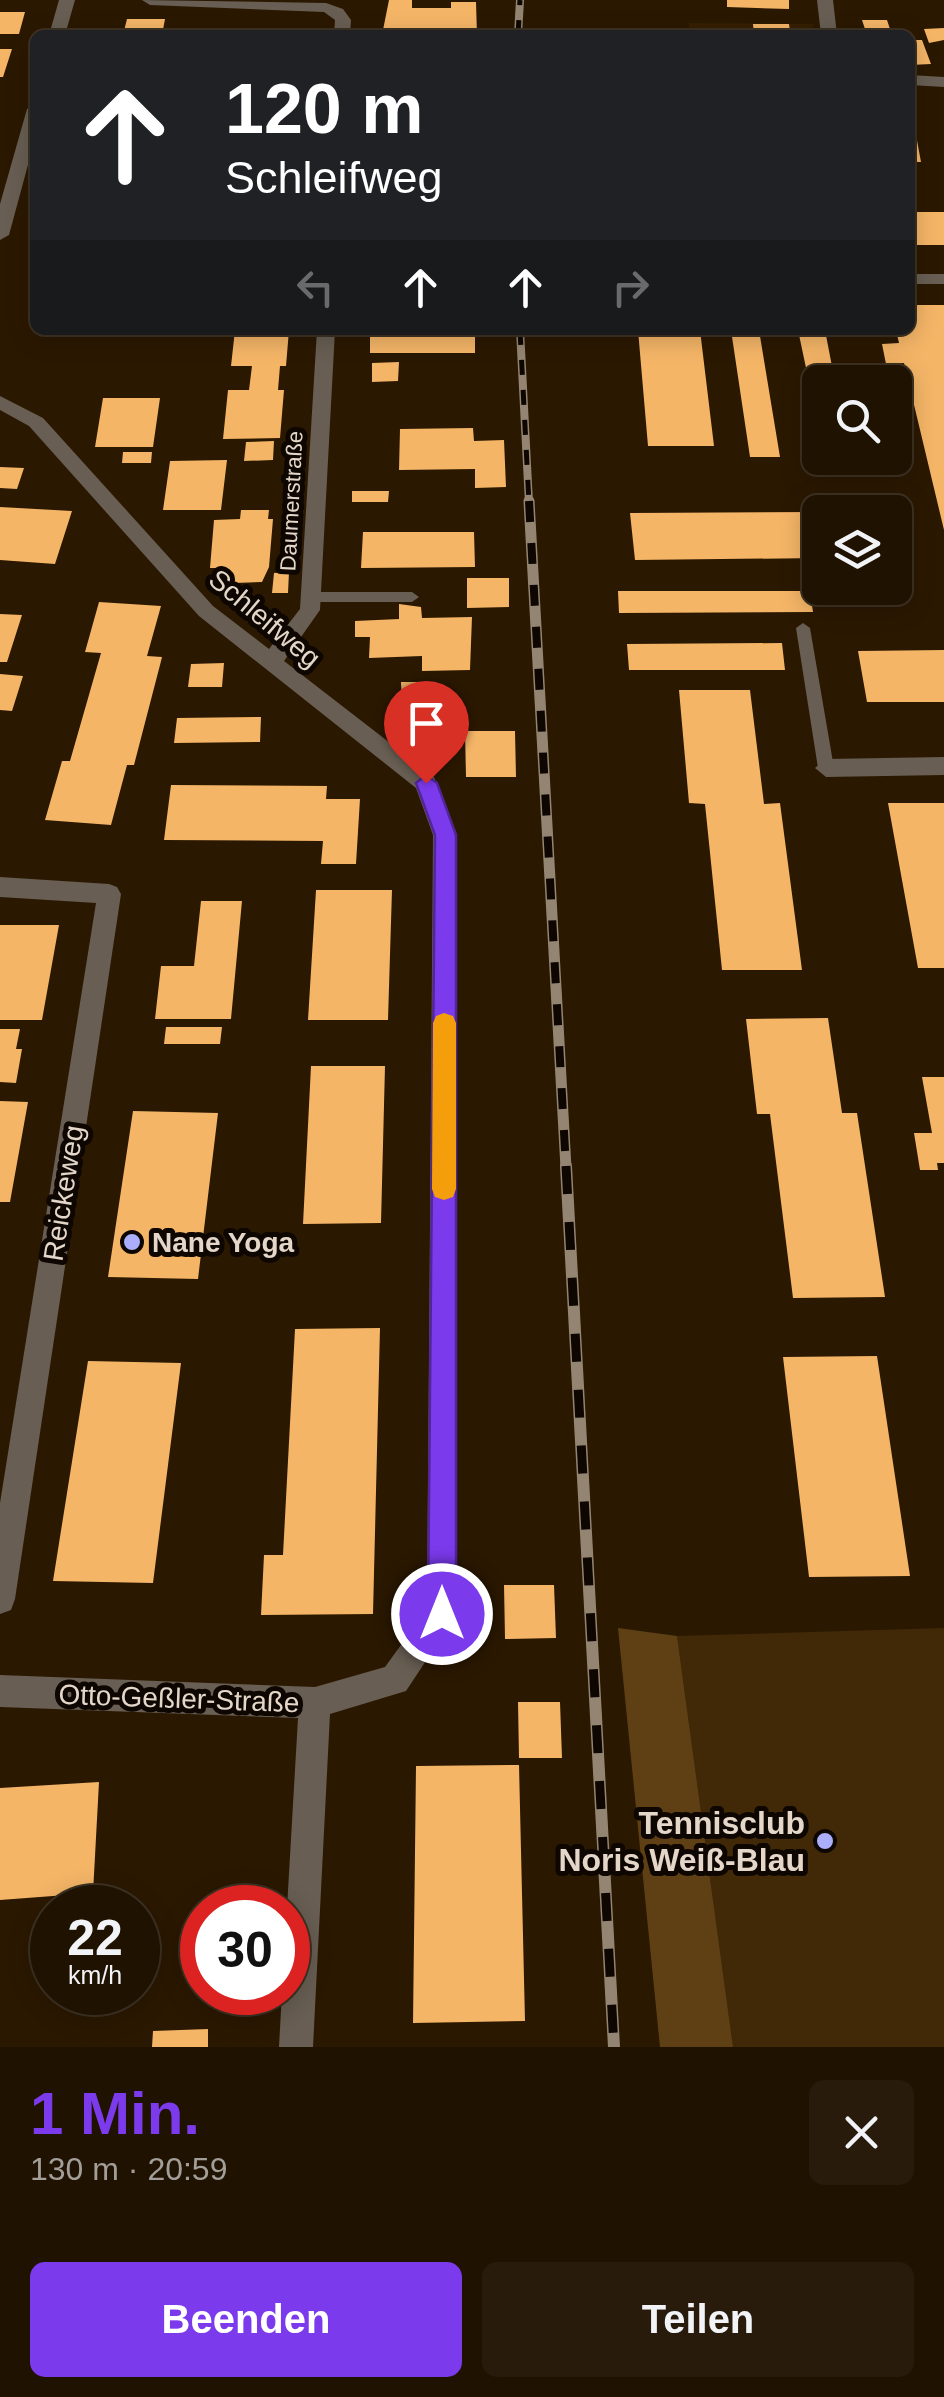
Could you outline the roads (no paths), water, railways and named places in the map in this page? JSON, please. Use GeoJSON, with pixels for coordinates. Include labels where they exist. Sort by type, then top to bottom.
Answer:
{"type":"FeatureCollection","features":[{"type":"Feature","properties":{"kind":"street"},"geometry":{"type":"LineString","coordinates":[[58,30],[67,0]]}},
{"type":"Feature","properties":{"kind":"street"},"geometry":{"type":"LineString","coordinates":[[150,0],[326,8],[338,12],[342,30]]}},
{"type":"Feature","properties":{"kind":"street"},"geometry":{"type":"LineString","coordinates":[[825,0],[828,30]]}},
{"type":"Feature","properties":{"kind":"street"},"geometry":{"type":"LineString","coordinates":[[915,80],[944,82]]}},
{"type":"Feature","properties":{"kind":"street"},"geometry":{"type":"LineString","coordinates":[[0,235],[7,182],[30,123]]}},
{"type":"Feature","properties":{"kind":"street"},"geometry":{"type":"LineString","coordinates":[[915,279],[944,279]]}},
{"type":"Feature","properties":{"kind":"street","name":"Daumerstraße"},"geometry":{"type":"LineString","coordinates":[[272,662],[310,610],[326,335]]}},
{"type":"Feature","properties":{"kind":"street","name":"Schleifweg"},"geometry":{"type":"LineString","coordinates":[[0,402],[36,422],[206,611],[426,783],[445,835]]}},
{"type":"Feature","properties":{"kind":"street"},"geometry":{"type":"LineString","coordinates":[[826,768],[944,766]]}},
{"type":"Feature","properties":{"kind":"street","name":"Otto-Geßler-Straße"},"geometry":{"type":"LineString","coordinates":[[0,1691],[315,1703],[395,1680],[442,1614],[445,835]]}},
{"type":"Feature","properties":{"kind":"street","name":"Reickeweg"},"geometry":{"type":"LineString","coordinates":[[0,887],[108,894],[0,1599]]}},
{"type":"Feature","properties":{"kind":"street"},"geometry":{"type":"LineString","coordinates":[[296,2047],[315,1703]]}},
{"type":"Feature","properties":{"kind":"lane"},"geometry":{"type":"LineString","coordinates":[[311,597],[412,597]]}},
{"type":"Feature","properties":{"kind":"lane"},"geometry":{"type":"LineString","coordinates":[[803,628],[826,768]]}},
{"type":"Feature","properties":{"kind":"railway"},"geometry":{"type":"LineString","coordinates":[[518,30],[520,0]]}},
{"type":"Feature","properties":{"kind":"railway"},"geometry":{"type":"LineString","coordinates":[[520,335],[529,503]]}},
{"type":"Feature","properties":{"kind":"railway"},"geometry":{"type":"LineString","coordinates":[[529,501],[566,1168]]}},
{"type":"Feature","properties":{"kind":"railway"},"geometry":{"type":"LineString","coordinates":[[566,1166],[614,2047]]}},
{"type":"Feature","properties":{"kind":"place","name":"Nane Yoga"},"geometry":{"type":"Point","coordinates":[132,1242]}},
{"type":"Feature","properties":{"kind":"place","name":"Tennisclub Noris Weiß-Blau"},"geometry":{"type":"Point","coordinates":[825,1841]}}]}
